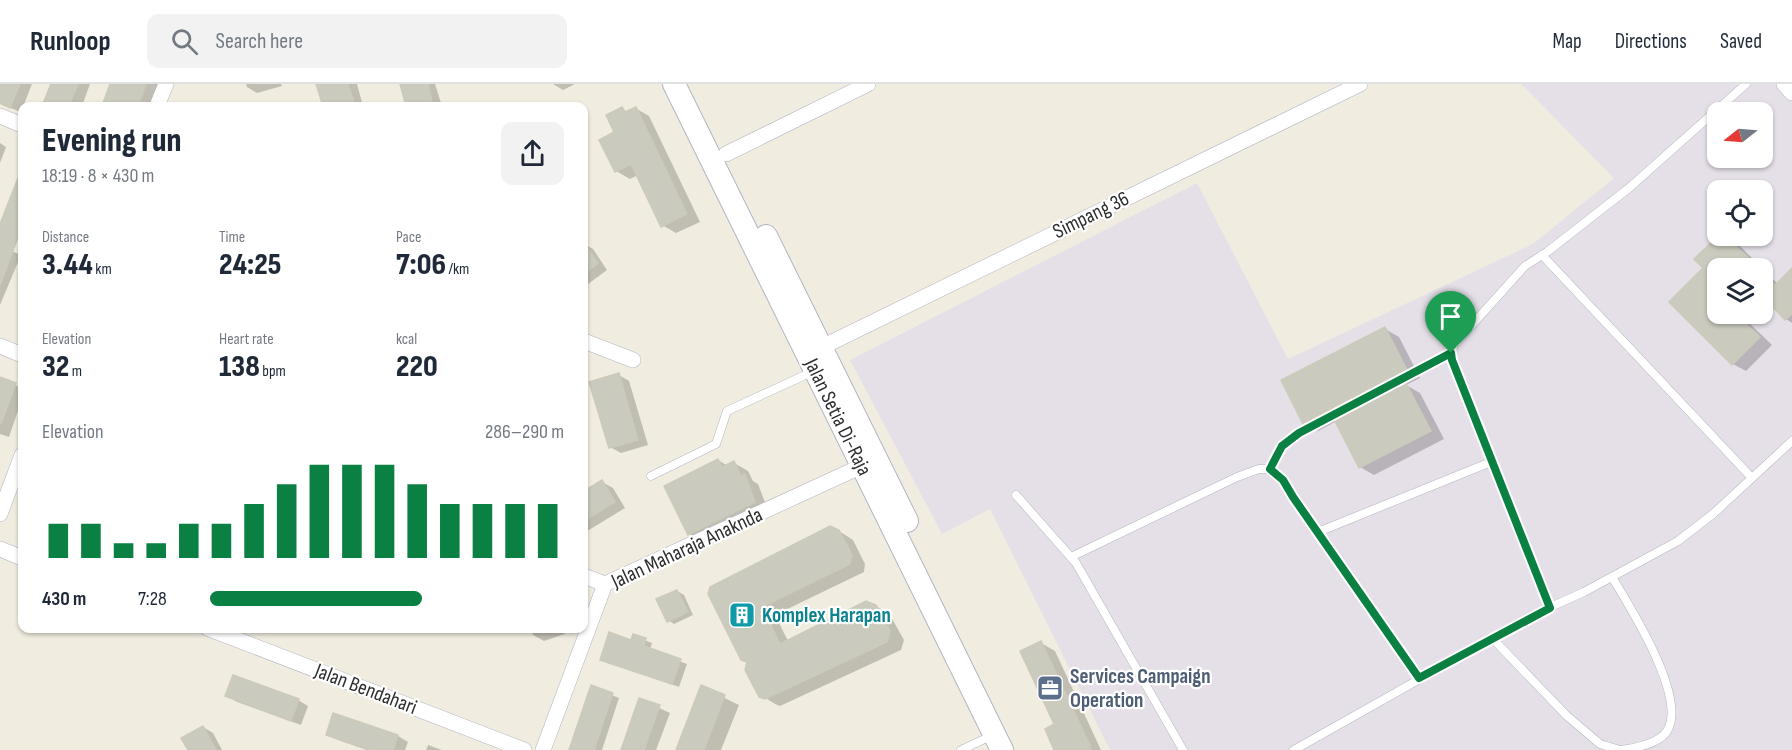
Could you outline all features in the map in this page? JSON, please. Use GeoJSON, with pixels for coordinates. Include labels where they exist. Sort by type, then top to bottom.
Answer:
{"type":"FeatureCollection","features":[{"type":"Feature","properties":{"kind":"main road","name":"Jalan Setia Di-Raja"},"geometry":{"type":"LineString","coordinates":[[674,84],[998,742]]}},
{"type":"Feature","properties":{"kind":"main road","name":"Jalan Setia Di-Raja"},"geometry":{"type":"LineString","coordinates":[[691,84],[951,610],[1016,750]]}},
{"type":"Feature","properties":{"kind":"street"},"geometry":{"type":"LineString","coordinates":[[159,102],[166,84]]}},
{"type":"Feature","properties":{"kind":"street"},"geometry":{"type":"LineString","coordinates":[[726,154],[868,84]]}},
{"type":"Feature","properties":{"kind":"street","name":"Simpang 36"},"geometry":{"type":"LineString","coordinates":[[822,347],[1360,84]]}},
{"type":"Feature","properties":{"kind":"street"},"geometry":{"type":"LineString","coordinates":[[1784,84],[1792,93]]}},
{"type":"Feature","properties":{"kind":"street"},"geometry":{"type":"LineString","coordinates":[[0,116],[18,123]]}},
{"type":"Feature","properties":{"kind":"street"},"geometry":{"type":"LineString","coordinates":[[588,343],[633,360]]}},
{"type":"Feature","properties":{"kind":"street"},"geometry":{"type":"LineString","coordinates":[[0,346],[18,353]]}},
{"type":"Feature","properties":{"kind":"street"},"geometry":{"type":"LineString","coordinates":[[0,514],[18,466]]}},
{"type":"Feature","properties":{"kind":"street","name":"Jalan Maharaja Anaknda"},"geometry":{"type":"LineString","coordinates":[[588,630],[605,584],[862,466]]}},
{"type":"Feature","properties":{"kind":"street"},"geometry":{"type":"LineString","coordinates":[[0,549],[18,556]]}},
{"type":"Feature","properties":{"kind":"street"},"geometry":{"type":"LineString","coordinates":[[588,578],[605,584]]}},
{"type":"Feature","properties":{"kind":"street","name":"Jalan Bendahari"},"geometry":{"type":"LineString","coordinates":[[220,633],[525,750]]}},
{"type":"Feature","properties":{"kind":"street","name":"Jalan Maharaja Anaknda"},"geometry":{"type":"LineString","coordinates":[[543,750],[587,633]]}},
{"type":"Feature","properties":{"kind":"lane"},"geometry":{"type":"LineString","coordinates":[[1550,608],[1452,360],[1453,346],[1525,266],[1629,188],[1746,84]]}},
{"type":"Feature","properties":{"kind":"lane"},"geometry":{"type":"LineString","coordinates":[[1542,255],[1752,478]]}},
{"type":"Feature","properties":{"kind":"lane"},"geometry":{"type":"LineString","coordinates":[[1270,469],[1282,446],[1299,433],[1451,353]]}},
{"type":"Feature","properties":{"kind":"lane"},"geometry":{"type":"LineString","coordinates":[[651,476],[716,444],[728,411],[815,370]]}},
{"type":"Feature","properties":{"kind":"lane"},"geometry":{"type":"LineString","coordinates":[[1294,750],[1492,638],[1678,541],[1713,514],[1792,441]]}},
{"type":"Feature","properties":{"kind":"lane"},"geometry":{"type":"LineString","coordinates":[[1318,532],[1491,462]]}},
{"type":"Feature","properties":{"kind":"lane"},"geometry":{"type":"LineString","coordinates":[[1071,556],[1237,477],[1259,469],[1270,469],[1283,480],[1419,678]]}},
{"type":"Feature","properties":{"kind":"lane"},"geometry":{"type":"LineString","coordinates":[[1016,495],[1071,556],[1182,750]]}},
{"type":"Feature","properties":{"kind":"lane"},"geometry":{"type":"LineString","coordinates":[[1492,638],[1566,715],[1600,744],[1620,750],[1639,747],[1654,741],[1666,734],[1672,722],[1668,688],[1654,651],[1638,619],[1612,577]]}},
{"type":"Feature","properties":{"kind":"lane"},"geometry":{"type":"LineString","coordinates":[[961,750],[998,742]]}},
{"type":"Feature","properties":{"kind":"shaded area"},"geometry":{"type":"Polygon","coordinates":[[[1521,84],[1792,84],[1792,750],[1110,750],[990,509],[942,534],[850,360],[1197,183],[1288,359],[1533,244],[1614,178],[1521,84]]]}},
{"type":"Feature","properties":{"kind":"building"},"geometry":{"type":"Polygon","coordinates":[[[0,84],[20,84],[10,108],[0,103],[0,84]]]}},
{"type":"Feature","properties":{"kind":"building"},"geometry":{"type":"Polygon","coordinates":[[[51,84],[78,84],[71,102],[44,102],[51,84]]]}},
{"type":"Feature","properties":{"kind":"building"},"geometry":{"type":"Polygon","coordinates":[[[110,84],[146,84],[139,102],[103,102],[110,84]]]}},
{"type":"Feature","properties":{"kind":"building"},"geometry":{"type":"Polygon","coordinates":[[[316,84],[348,84],[354,102],[322,102],[316,84]]]}},
{"type":"Feature","properties":{"kind":"building"},"geometry":{"type":"Polygon","coordinates":[[[400,84],[428,84],[432,102],[405,102],[400,84]]]}},
{"type":"Feature","properties":{"kind":"building"},"geometry":{"type":"Polygon","coordinates":[[[622,107],[625,112],[636,107],[687,214],[661,227],[631,164],[615,172],[599,140],[614,132],[606,115],[622,107]]]}},
{"type":"Feature","properties":{"kind":"building"},"geometry":{"type":"Polygon","coordinates":[[[18,178],[18,238],[0,285],[0,224],[18,178]]]}},
{"type":"Feature","properties":{"kind":"building"},"geometry":{"type":"Polygon","coordinates":[[[1708,246],[1736,246],[1748,258],[1707,258],[1707,324],[1746,324],[1760,337],[1732,365],[1669,302],[1703,268],[1694,259],[1708,246]]]}},
{"type":"Feature","properties":{"kind":"building"},"geometry":{"type":"Polygon","coordinates":[[[588,249],[598,263],[588,271],[588,249]]]}},
{"type":"Feature","properties":{"kind":"building"},"geometry":{"type":"Polygon","coordinates":[[[1792,268],[1792,314],[1785,320],[1773,307],[1773,283],[1775,285],[1792,268]]]}},
{"type":"Feature","properties":{"kind":"building"},"geometry":{"type":"Polygon","coordinates":[[[1385,327],[1407,370],[1303,424],[1281,380],[1385,327]]]}},
{"type":"Feature","properties":{"kind":"building"},"geometry":{"type":"Polygon","coordinates":[[[619,373],[638,440],[609,448],[589,382],[619,373]]]}},
{"type":"Feature","properties":{"kind":"building"},"geometry":{"type":"Polygon","coordinates":[[[0,377],[16,383],[1,424],[0,423],[0,377]]]}},
{"type":"Feature","properties":{"kind":"building"},"geometry":{"type":"Polygon","coordinates":[[[1406,383],[1431,431],[1359,468],[1335,421],[1406,383]]]}},
{"type":"Feature","properties":{"kind":"building"},"geometry":{"type":"Polygon","coordinates":[[[718,459],[722,467],[734,461],[741,476],[745,474],[755,502],[688,535],[664,486],[718,459]]]}},
{"type":"Feature","properties":{"kind":"building"},"geometry":{"type":"Polygon","coordinates":[[[602,480],[615,502],[588,519],[588,489],[602,480]]]}},
{"type":"Feature","properties":{"kind":"building","name":"Komplex Harapan"},"geometry":{"type":"Polygon","coordinates":[[[830,526],[839,530],[852,555],[850,564],[762,607],[780,644],[866,601],[876,605],[890,631],[887,642],[765,699],[759,697],[745,670],[747,662],[741,660],[708,594],[710,587],[830,526]]]}},
{"type":"Feature","properties":{"kind":"building"},"geometry":{"type":"Polygon","coordinates":[[[677,590],[688,612],[667,622],[656,599],[677,590]]]}},
{"type":"Feature","properties":{"kind":"building"},"geometry":{"type":"Polygon","coordinates":[[[609,632],[631,640],[633,634],[646,638],[644,646],[681,659],[672,684],[600,660],[609,632]]]}},
{"type":"Feature","properties":{"kind":"building","name":"Services Campaign Operation"},"geometry":{"type":"Polygon","coordinates":[[[1041,641],[1092,750],[1054,750],[1045,729],[1054,724],[1020,651],[1041,641]]]}},
{"type":"Feature","properties":{"kind":"building"},"geometry":{"type":"Polygon","coordinates":[[[233,675],[299,699],[291,721],[225,696],[233,675]]]}},
{"type":"Feature","properties":{"kind":"building"},"geometry":{"type":"Polygon","coordinates":[[[591,685],[613,693],[594,750],[569,750],[591,685]]]}},
{"type":"Feature","properties":{"kind":"building"},"geometry":{"type":"Polygon","coordinates":[[[701,685],[725,695],[704,750],[676,750],[701,685]]]}},
{"type":"Feature","properties":{"kind":"building"},"geometry":{"type":"Polygon","coordinates":[[[639,698],[660,705],[644,750],[621,750],[639,698]]]}},
{"type":"Feature","properties":{"kind":"building"},"geometry":{"type":"Polygon","coordinates":[[[333,713],[398,735],[393,750],[370,750],[326,735],[333,713]]]}},
{"type":"Feature","properties":{"kind":"building"},"geometry":{"type":"Polygon","coordinates":[[[203,726],[216,750],[188,750],[181,738],[203,726]]]}},
{"type":"Feature","properties":{"kind":"place","name":"Komplex Harapan"},"geometry":{"type":"Point","coordinates":[742,615]}},
{"type":"Feature","properties":{"kind":"place","name":"Services Campaign Operation"},"geometry":{"type":"Point","coordinates":[1050,688]}},
{"type":"Feature","properties":{"kind":"route"},"geometry":{"type":"LineString","coordinates":[[1451,353],[1491,462],[1550,608],[1419,678],[1283,480],[1270,469],[1282,446],[1299,433],[1451,353]]}}]}
